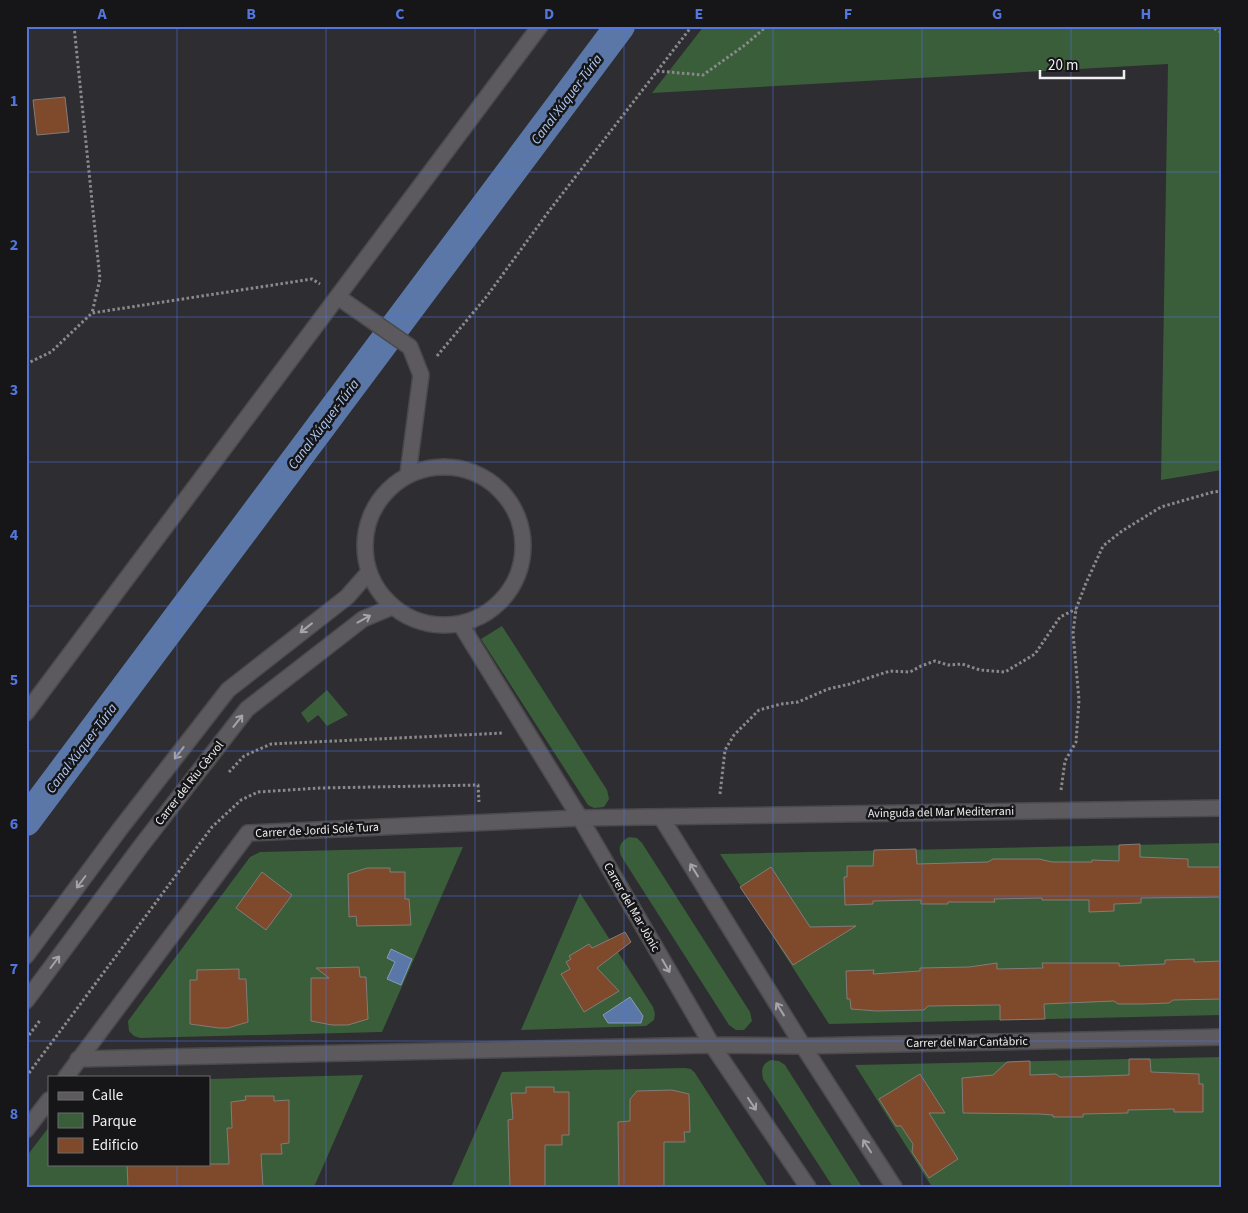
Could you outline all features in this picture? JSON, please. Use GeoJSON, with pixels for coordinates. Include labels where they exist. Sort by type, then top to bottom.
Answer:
{"type":"FeatureCollection","features":[{"type":"Feature","properties":{"kind":"street"},"geometry":{"type":"LineString","coordinates":[[26,712],[540,26]]}},
{"type":"Feature","properties":{"kind":"street"},"geometry":{"type":"LineString","coordinates":[[338,297],[357,308],[410,347],[421,374],[408,474]]}},
{"type":"Feature","properties":{"kind":"street"},"geometry":{"type":"LineString","coordinates":[[434,467],[461,468],[478,474],[486,478],[506,496],[520,519],[524,547],[520,573],[506,597],[486,615],[461,625],[436,626],[412,620],[392,607],[378,591],[369,572],[364,550],[367,527],[375,506],[389,487],[408,474],[434,467]]}},
{"type":"Feature","properties":{"kind":"street"},"geometry":{"type":"LineString","coordinates":[[26,956],[228,690],[347,597],[369,572]]}},
{"type":"Feature","properties":{"kind":"street","name":"Carrer del Riu Cèrvol"},"geometry":{"type":"LineString","coordinates":[[26,1001],[141,846],[247,709],[363,619],[392,607]]}},
{"type":"Feature","properties":{"kind":"street","name":"Carrer del Mar Jònic"},"geometry":{"type":"LineString","coordinates":[[461,625],[580,818],[712,1045],[808,1187]]}},
{"type":"Feature","properties":{"kind":"street","name":"Avinguda del Mar Mediterrani"},"geometry":{"type":"LineString","coordinates":[[661,817],[1222,808]]}},
{"type":"Feature","properties":{"kind":"street"},"geometry":{"type":"LineString","coordinates":[[661,817],[803,1046],[894,1187]]}},
{"type":"Feature","properties":{"kind":"street","name":"Carrer de Jordi Solé Tura"},"geometry":{"type":"LineString","coordinates":[[67,1076],[248,833],[580,818],[661,817]]}},
{"type":"Feature","properties":{"kind":"street","name":"Carrer del Mar Cantàbric"},"geometry":{"type":"LineString","coordinates":[[78,1059],[712,1045],[803,1046],[1222,1037]]}},
{"type":"Feature","properties":{"kind":"street"},"geometry":{"type":"LineString","coordinates":[[26,1130],[48,1101]]}},
{"type":"Feature","properties":{"kind":"path"},"geometry":{"type":"LineString","coordinates":[[26,364],[50,352],[92,313],[100,279],[74,26]]}},
{"type":"Feature","properties":{"kind":"path"},"geometry":{"type":"LineString","coordinates":[[421,374],[487,296],[549,211],[692,26]]}},
{"type":"Feature","properties":{"kind":"path"},"geometry":{"type":"LineString","coordinates":[[657,71],[703,75],[745,45],[767,26]]}},
{"type":"Feature","properties":{"kind":"path"},"geometry":{"type":"LineString","coordinates":[[1210,26],[1222,33]]}},
{"type":"Feature","properties":{"kind":"path"},"geometry":{"type":"LineString","coordinates":[[92,313],[312,279],[338,297]]}},
{"type":"Feature","properties":{"kind":"path"},"geometry":{"type":"LineString","coordinates":[[1057,810],[1065,761],[1076,742],[1079,700],[1074,633],[1076,609],[1103,546],[1122,531],[1161,507],[1213,492],[1222,492]]}},
{"type":"Feature","properties":{"kind":"path"},"geometry":{"type":"LineString","coordinates":[[718,816],[720,780],[725,750],[734,736],[759,710],[798,702],[828,689],[890,671],[910,672],[935,660],[948,665],[962,664],[980,670],[1005,672],[1035,654],[1060,617],[1076,609]]}},
{"type":"Feature","properties":{"kind":"green space"},"geometry":{"type":"Polygon","coordinates":[[[704,26],[1222,26],[1222,470],[1161,480],[1168,64],[652,93],[704,26]]]}},
{"type":"Feature","properties":{"kind":"green space"},"geometry":{"type":"Polygon","coordinates":[[[502,626],[607,790],[609,799],[604,807],[594,808],[588,805],[481,639],[502,626]]]}},
{"type":"Feature","properties":{"kind":"green space"},"geometry":{"type":"Polygon","coordinates":[[[327,690],[348,715],[327,726],[318,715],[308,723],[301,713],[327,690]]]}},
{"type":"Feature","properties":{"kind":"green space"},"geometry":{"type":"Polygon","coordinates":[[[629,837],[637,838],[642,843],[750,1012],[752,1021],[744,1030],[736,1030],[729,1025],[621,856],[620,845],[629,837]]]}},
{"type":"Feature","properties":{"kind":"green space"},"geometry":{"type":"Polygon","coordinates":[[[1222,843],[1222,1015],[829,1024],[720,854],[1222,843]]]}},
{"type":"Feature","properties":{"kind":"green space"},"geometry":{"type":"Polygon","coordinates":[[[463,847],[382,1032],[140,1038],[134,1036],[129,1031],[128,1021],[250,857],[260,852],[463,847]]]}},
{"type":"Feature","properties":{"kind":"green space"},"geometry":{"type":"Polygon","coordinates":[[[580,893],[653,1007],[654,1020],[646,1026],[521,1030],[580,893]]]}},
{"type":"Feature","properties":{"kind":"green space"},"geometry":{"type":"Polygon","coordinates":[[[1222,1057],[1222,1187],[932,1187],[855,1065],[1222,1057]]]}},
{"type":"Feature","properties":{"kind":"green space"},"geometry":{"type":"Polygon","coordinates":[[[771,1060],[779,1061],[785,1065],[862,1187],[833,1187],[763,1079],[763,1067],[771,1060]]]}},
{"type":"Feature","properties":{"kind":"green space"},"geometry":{"type":"Polygon","coordinates":[[[691,1069],[695,1073],[768,1187],[451,1187],[502,1072],[691,1069]]]}},
{"type":"Feature","properties":{"kind":"green space"},"geometry":{"type":"Polygon","coordinates":[[[363,1075],[314,1187],[26,1187],[26,1157],[48,1128],[48,1166],[210,1166],[210,1079],[363,1075]]]}},
{"type":"Feature","properties":{"kind":"water"},"geometry":{"type":"Polygon","coordinates":[[[391,949],[412,959],[401,985],[387,979],[395,962],[387,958],[391,949]]]}},
{"type":"Feature","properties":{"kind":"water"},"geometry":{"type":"Polygon","coordinates":[[[630,997],[643,1016],[641,1023],[608,1023],[603,1015],[630,997]]]}},
{"type":"Feature","properties":{"kind":"building"},"geometry":{"type":"Polygon","coordinates":[[[65,97],[69,132],[37,135],[33,100],[65,97]]]}},
{"type":"Feature","properties":{"kind":"building"},"geometry":{"type":"Polygon","coordinates":[[[1140,844],[1140,857],[1188,859],[1188,867],[1222,867],[1222,897],[1141,898],[1141,903],[1114,904],[1114,911],[1089,912],[1089,900],[1042,900],[1042,898],[994,899],[995,902],[948,902],[948,904],[921,904],[921,900],[873,901],[873,904],[845,905],[844,877],[847,877],[847,866],[873,866],[874,850],[916,849],[917,864],[988,862],[993,859],[1092,862],[1092,860],[1119,861],[1119,845],[1140,844]]]}},
{"type":"Feature","properties":{"kind":"building"},"geometry":{"type":"Polygon","coordinates":[[[771,867],[810,927],[856,926],[793,965],[740,887],[771,867]]]}},
{"type":"Feature","properties":{"kind":"building"},"geometry":{"type":"Polygon","coordinates":[[[367,868],[390,868],[390,872],[405,872],[405,899],[409,899],[411,925],[357,926],[356,916],[349,917],[348,874],[367,868]]]}},
{"type":"Feature","properties":{"kind":"building"},"geometry":{"type":"Polygon","coordinates":[[[262,872],[292,895],[266,930],[236,908],[262,872]]]}},
{"type":"Feature","properties":{"kind":"building"},"geometry":{"type":"Polygon","coordinates":[[[625,932],[631,942],[597,968],[619,991],[584,1012],[561,974],[570,969],[566,962],[571,959],[569,956],[589,944],[592,948],[625,932]]]}},
{"type":"Feature","properties":{"kind":"building"},"geometry":{"type":"Polygon","coordinates":[[[1194,959],[1194,962],[1222,961],[1222,999],[1173,1000],[1169,1003],[1143,1004],[1118,1004],[1114,1001],[1044,1004],[1045,1019],[1000,1020],[1000,1005],[928,1006],[924,1010],[877,1011],[851,1009],[850,999],[847,999],[846,971],[874,970],[873,974],[920,971],[920,968],[969,967],[997,963],[997,969],[1043,968],[1042,963],[1119,963],[1119,966],[1165,964],[1165,960],[1194,959]]]}},
{"type":"Feature","properties":{"kind":"building"},"geometry":{"type":"Polygon","coordinates":[[[359,967],[360,977],[366,977],[368,1019],[348,1025],[332,1025],[311,1021],[311,978],[329,978],[316,968],[359,967]]]}},
{"type":"Feature","properties":{"kind":"building"},"geometry":{"type":"Polygon","coordinates":[[[239,969],[239,979],[246,979],[248,1022],[228,1028],[190,1024],[190,980],[197,980],[197,970],[239,969]]]}},
{"type":"Feature","properties":{"kind":"building"},"geometry":{"type":"Polygon","coordinates":[[[1129,1059],[1150,1059],[1151,1072],[1199,1074],[1199,1084],[1203,1084],[1203,1112],[1174,1112],[1174,1109],[1128,1110],[1128,1113],[1083,1114],[1083,1117],[1053,1117],[1053,1115],[1039,1114],[963,1113],[962,1078],[993,1075],[1007,1062],[1030,1061],[1030,1075],[1056,1074],[1060,1077],[1102,1076],[1129,1075],[1129,1059]]]}},
{"type":"Feature","properties":{"kind":"building"},"geometry":{"type":"Polygon","coordinates":[[[920,1074],[945,1113],[929,1113],[958,1159],[929,1178],[912,1152],[913,1144],[901,1126],[896,1126],[879,1099],[920,1074]]]}},
{"type":"Feature","properties":{"kind":"building"},"geometry":{"type":"Polygon","coordinates":[[[526,1087],[554,1087],[554,1092],[569,1092],[569,1135],[562,1135],[562,1145],[545,1145],[545,1187],[510,1187],[508,1120],[513,1119],[511,1093],[526,1093],[526,1087]]]}},
{"type":"Feature","properties":{"kind":"building"},"geometry":{"type":"Polygon","coordinates":[[[672,1090],[689,1094],[690,1132],[684,1132],[685,1142],[664,1142],[664,1187],[619,1187],[618,1122],[630,1121],[630,1099],[637,1091],[672,1090]]]}},
{"type":"Feature","properties":{"kind":"building"},"geometry":{"type":"Polygon","coordinates":[[[245,1096],[274,1096],[274,1101],[289,1100],[289,1143],[281,1144],[282,1154],[261,1154],[263,1187],[128,1187],[127,1166],[210,1166],[210,1164],[229,1164],[227,1128],[232,1128],[231,1102],[246,1100],[245,1096]]]}},
{"type":"Feature","properties":{"kind":"waterway","name":"Canal Xúquer-Túria"},"geometry":{"type":"LineString","coordinates":[[26,821],[620,26]]}}]}
